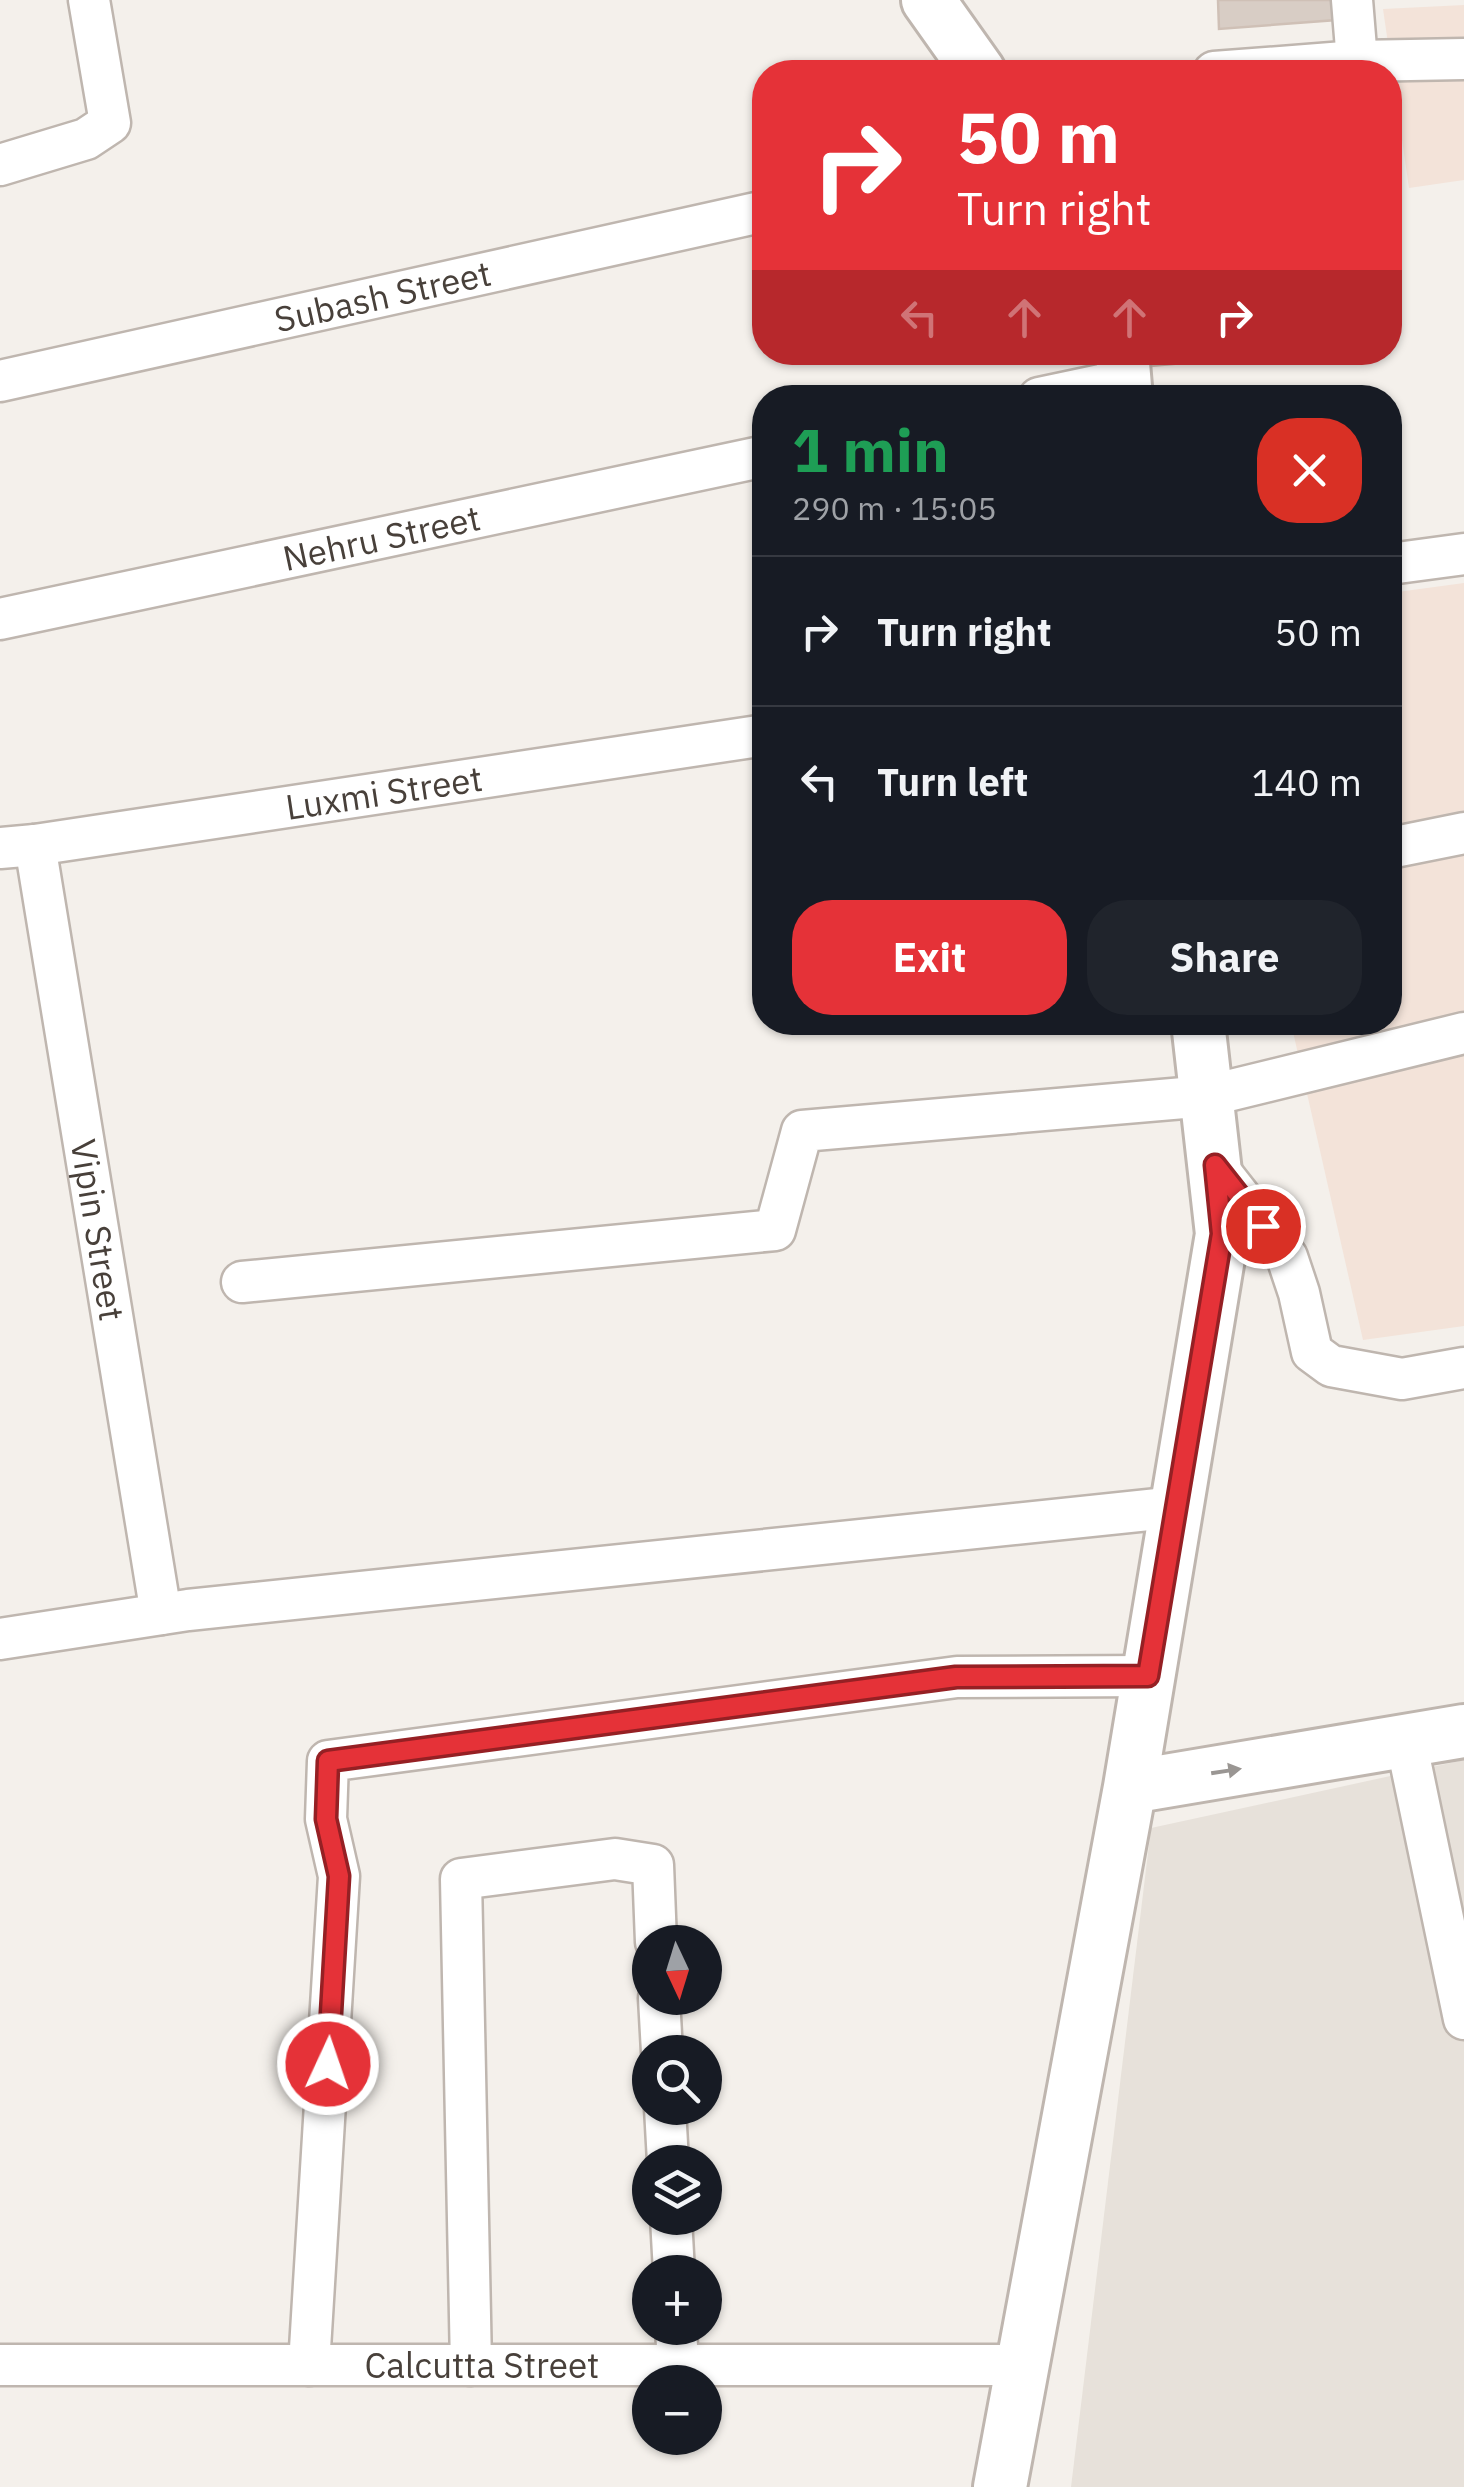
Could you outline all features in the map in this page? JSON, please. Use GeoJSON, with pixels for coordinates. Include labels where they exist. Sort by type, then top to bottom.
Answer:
{"type":"FeatureCollection","features":[{"type":"Feature","properties":{"kind":"street"},"geometry":{"type":"LineString","coordinates":[[0,165],[86,139],[110,122],[89,0]]}},
{"type":"Feature","properties":{"kind":"street"},"geometry":{"type":"LineString","coordinates":[[928,0],[970,60]]}},
{"type":"Feature","properties":{"kind":"street"},"geometry":{"type":"LineString","coordinates":[[1352,0],[1357,60]]}},
{"type":"Feature","properties":{"kind":"street"},"geometry":{"type":"LineString","coordinates":[[1402,60],[1464,59]]}},
{"type":"Feature","properties":{"kind":"street","name":"Subash Street"},"geometry":{"type":"LineString","coordinates":[[0,381],[752,214]]}},
{"type":"Feature","properties":{"kind":"street"},"geometry":{"type":"LineString","coordinates":[[1090,385],[1124,376]]}},
{"type":"Feature","properties":{"kind":"street","name":"Nehru Street"},"geometry":{"type":"LineString","coordinates":[[0,618],[752,459]]}},
{"type":"Feature","properties":{"kind":"street"},"geometry":{"type":"LineString","coordinates":[[1402,562],[1464,554]]}},
{"type":"Feature","properties":{"kind":"street","name":"Luxmi Street"},"geometry":{"type":"LineString","coordinates":[[18,847],[752,737]]}},
{"type":"Feature","properties":{"kind":"street"},"geometry":{"type":"LineString","coordinates":[[1402,846],[1464,833]]}},
{"type":"Feature","properties":{"kind":"street","name":"Vipin Street"},"geometry":{"type":"LineString","coordinates":[[18,847],[162,1614]]}},
{"type":"Feature","properties":{"kind":"street"},"geometry":{"type":"LineString","coordinates":[[242,1282],[774,1230],[802,1130],[1208,1096],[1464,1033]]}},
{"type":"Feature","properties":{"kind":"street"},"geometry":{"type":"LineString","coordinates":[[1000,2487],[1130,1787],[1222,1234],[1200,1035]]}},
{"type":"Feature","properties":{"kind":"street"},"geometry":{"type":"LineString","coordinates":[[1215,1165],[1287,1257],[1312,1352],[1331,1366],[1402,1379],[1464,1368]]}},
{"type":"Feature","properties":{"kind":"street"},"geometry":{"type":"LineString","coordinates":[[0,1639],[162,1614],[1176,1508]]}},
{"type":"Feature","properties":{"kind":"street"},"geometry":{"type":"LineString","coordinates":[[310,2365],[339,1876],[326,1819],[328,1761],[956,1677],[1148,1676]]}},
{"type":"Feature","properties":{"kind":"street"},"geometry":{"type":"LineString","coordinates":[[1130,1787],[1464,1731]]}},
{"type":"Feature","properties":{"kind":"street"},"geometry":{"type":"LineString","coordinates":[[1406,1741],[1464,2019]]}},
{"type":"Feature","properties":{"kind":"street"},"geometry":{"type":"LineString","coordinates":[[471,2365],[461,1879],[615,1859],[652,1866],[655,1925]]}},
{"type":"Feature","properties":{"kind":"street","name":"Calcutta Street"},"geometry":{"type":"LineString","coordinates":[[0,2365],[471,2365],[677,2346],[1023,2365]]}},
{"type":"Feature","properties":{"kind":"shaded area"},"geometry":{"type":"Polygon","coordinates":[[[1464,5],[1464,180],[1409,188],[1402,140],[1402,60],[1390,60],[1383,9],[1464,5]]]}},
{"type":"Feature","properties":{"kind":"shaded area"},"geometry":{"type":"Polygon","coordinates":[[[1464,583],[1464,1326],[1363,1340],[1294,1035],[1402,1035],[1402,591],[1464,583]]]}},
{"type":"Feature","properties":{"kind":"shaded area"},"geometry":{"type":"Polygon","coordinates":[[[1464,1760],[1464,2487],[1071,2487],[1151,1828],[1464,1760]]]}},
{"type":"Feature","properties":{"kind":"building"},"geometry":{"type":"Polygon","coordinates":[[[1218,0],[1331,0],[1336,20],[1219,29],[1218,0]]]}},
{"type":"Feature","properties":{"kind":"route"},"geometry":{"type":"LineString","coordinates":[[328,2064],[339,1876],[326,1819],[328,1761],[956,1677],[1148,1676],[1222,1234],[1215,1165],[1263,1226]]}}]}
